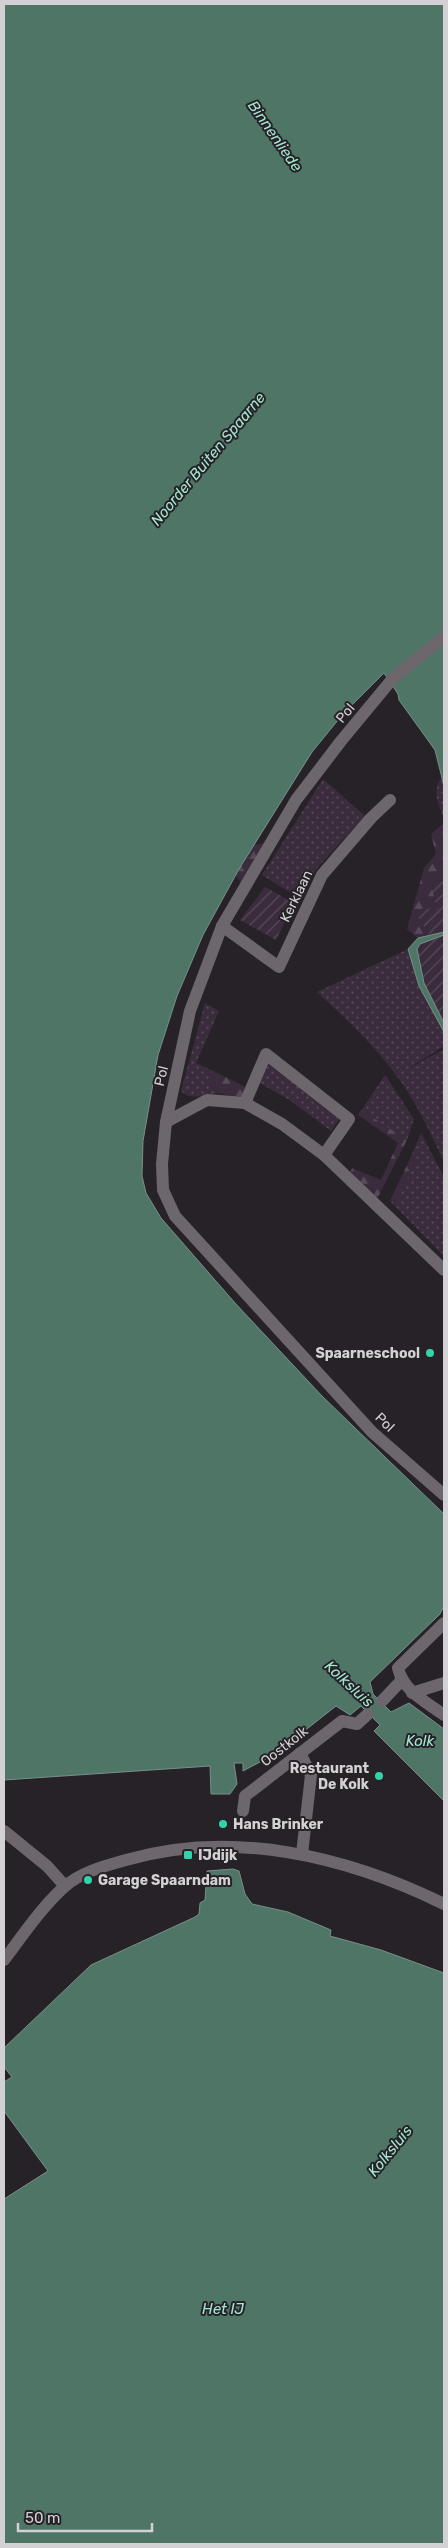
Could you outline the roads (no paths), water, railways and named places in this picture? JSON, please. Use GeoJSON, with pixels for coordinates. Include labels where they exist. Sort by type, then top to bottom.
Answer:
{"type":"FeatureCollection","features":[{"type":"Feature","properties":{"kind":"street","name":"Pol"},"geometry":{"type":"LineString","coordinates":[[444,637],[412,660],[385,685],[296,800],[222,926],[190,1010],[166,1122],[162,1164],[163,1190],[175,1216],[372,1432],[444,1495]]}},
{"type":"Feature","properties":{"kind":"street","name":"Kerklaan"},"geometry":{"type":"LineString","coordinates":[[222,926],[279,967],[322,874],[371,818],[390,800]]}},
{"type":"Feature","properties":{"kind":"street"},"geometry":{"type":"LineString","coordinates":[[245,1103],[266,1054],[349,1119],[324,1156]]}},
{"type":"Feature","properties":{"kind":"street"},"geometry":{"type":"LineString","coordinates":[[166,1122],[207,1100],[245,1103],[282,1124],[324,1156],[444,1270]]}},
{"type":"Feature","properties":{"kind":"street"},"geometry":{"type":"LineString","coordinates":[[444,1623],[398,1665],[401,1681],[412,1693],[444,1715]]}},
{"type":"Feature","properties":{"kind":"street"},"geometry":{"type":"LineString","coordinates":[[382,1701],[401,1681]]}},
{"type":"Feature","properties":{"kind":"street"},"geometry":{"type":"LineString","coordinates":[[412,1693],[444,1683]]}},
{"type":"Feature","properties":{"kind":"street","name":"Oostkolk"},"geometry":{"type":"LineString","coordinates":[[242,1811],[245,1796],[300,1753],[342,1721],[358,1724],[368,1714]]}},
{"type":"Feature","properties":{"kind":"street"},"geometry":{"type":"LineString","coordinates":[[300,1753],[311,1775],[302,1854]]}},
{"type":"Feature","properties":{"kind":"street"},"geometry":{"type":"LineString","coordinates":[[4,1830],[46,1866],[65,1886]]}},
{"type":"Feature","properties":{"kind":"street"},"geometry":{"type":"LineString","coordinates":[[4,1960],[33,1922],[65,1886],[96,1868],[141,1855],[177,1849],[222,1846],[302,1854],[362,1870],[444,1904]]}},
{"type":"Feature","properties":{"kind":"water"},"geometry":{"type":"Polygon","coordinates":[[[4,4],[444,4],[444,786],[435,750],[399,700],[398,694],[384,673],[343,714],[312,752],[239,869],[203,935],[177,996],[158,1055],[143,1141],[142,1176],[146,1193],[161,1218],[235,1303],[322,1396],[444,1514],[444,1606],[440,1614],[370,1682],[373,1694],[391,1712],[409,1703],[444,1729],[444,1801],[374,1731],[380,1725],[361,1706],[350,1715],[336,1706],[275,1754],[243,1771],[243,1763],[234,1763],[237,1784],[230,1794],[211,1794],[210,1766],[4,1780],[4,4]]]}},
{"type":"Feature","properties":{"kind":"water"},"geometry":{"type":"Polygon","coordinates":[[[444,932],[444,935],[420,944],[417,949],[424,983],[444,1023],[444,1032],[419,986],[408,949],[418,938],[444,932]]]}},
{"type":"Feature","properties":{"kind":"water","name":"Het IJ"},"geometry":{"type":"Polygon","coordinates":[[[233,1869],[239,1871],[245,1894],[252,1904],[288,1912],[331,1930],[330,1936],[381,1950],[444,1973],[444,2544],[4,2544],[4,2199],[48,2171],[4,2111],[4,2082],[12,2077],[4,2067],[4,2048],[91,1965],[199,1914],[200,1903],[205,1900],[207,1871],[233,1869]]]}},
{"type":"Feature","properties":{"kind":"place","name":"Spaarneschool"},"geometry":{"type":"Point","coordinates":[430,1353]}},
{"type":"Feature","properties":{"kind":"place","name":"Restaurant De Kolk"},"geometry":{"type":"Point","coordinates":[379,1776]}},
{"type":"Feature","properties":{"kind":"place","name":"Hans Brinker"},"geometry":{"type":"Point","coordinates":[223,1824]}},
{"type":"Feature","properties":{"kind":"place","name":"IJdijk"},"geometry":{"type":"Point","coordinates":[188,1855]}},
{"type":"Feature","properties":{"kind":"place","name":"Garage Spaarndam"},"geometry":{"type":"Point","coordinates":[88,1880]}},
{"type":"Feature","properties":{"kind":"water label","name":"Binnenliede"},"geometry":{"type":"Point","coordinates":[275,136]}},
{"type":"Feature","properties":{"kind":"water label","name":"Noorder Buiten Spaarne"},"geometry":{"type":"Point","coordinates":[208,459]}},
{"type":"Feature","properties":{"kind":"water label","name":"Kolksluis"},"geometry":{"type":"Point","coordinates":[349,1684]}},
{"type":"Feature","properties":{"kind":"water label","name":"Kolk"},"geometry":{"type":"Point","coordinates":[420,1741]}},
{"type":"Feature","properties":{"kind":"water label","name":"Kolksluis"},"geometry":{"type":"Point","coordinates":[390,2151]}}]}
